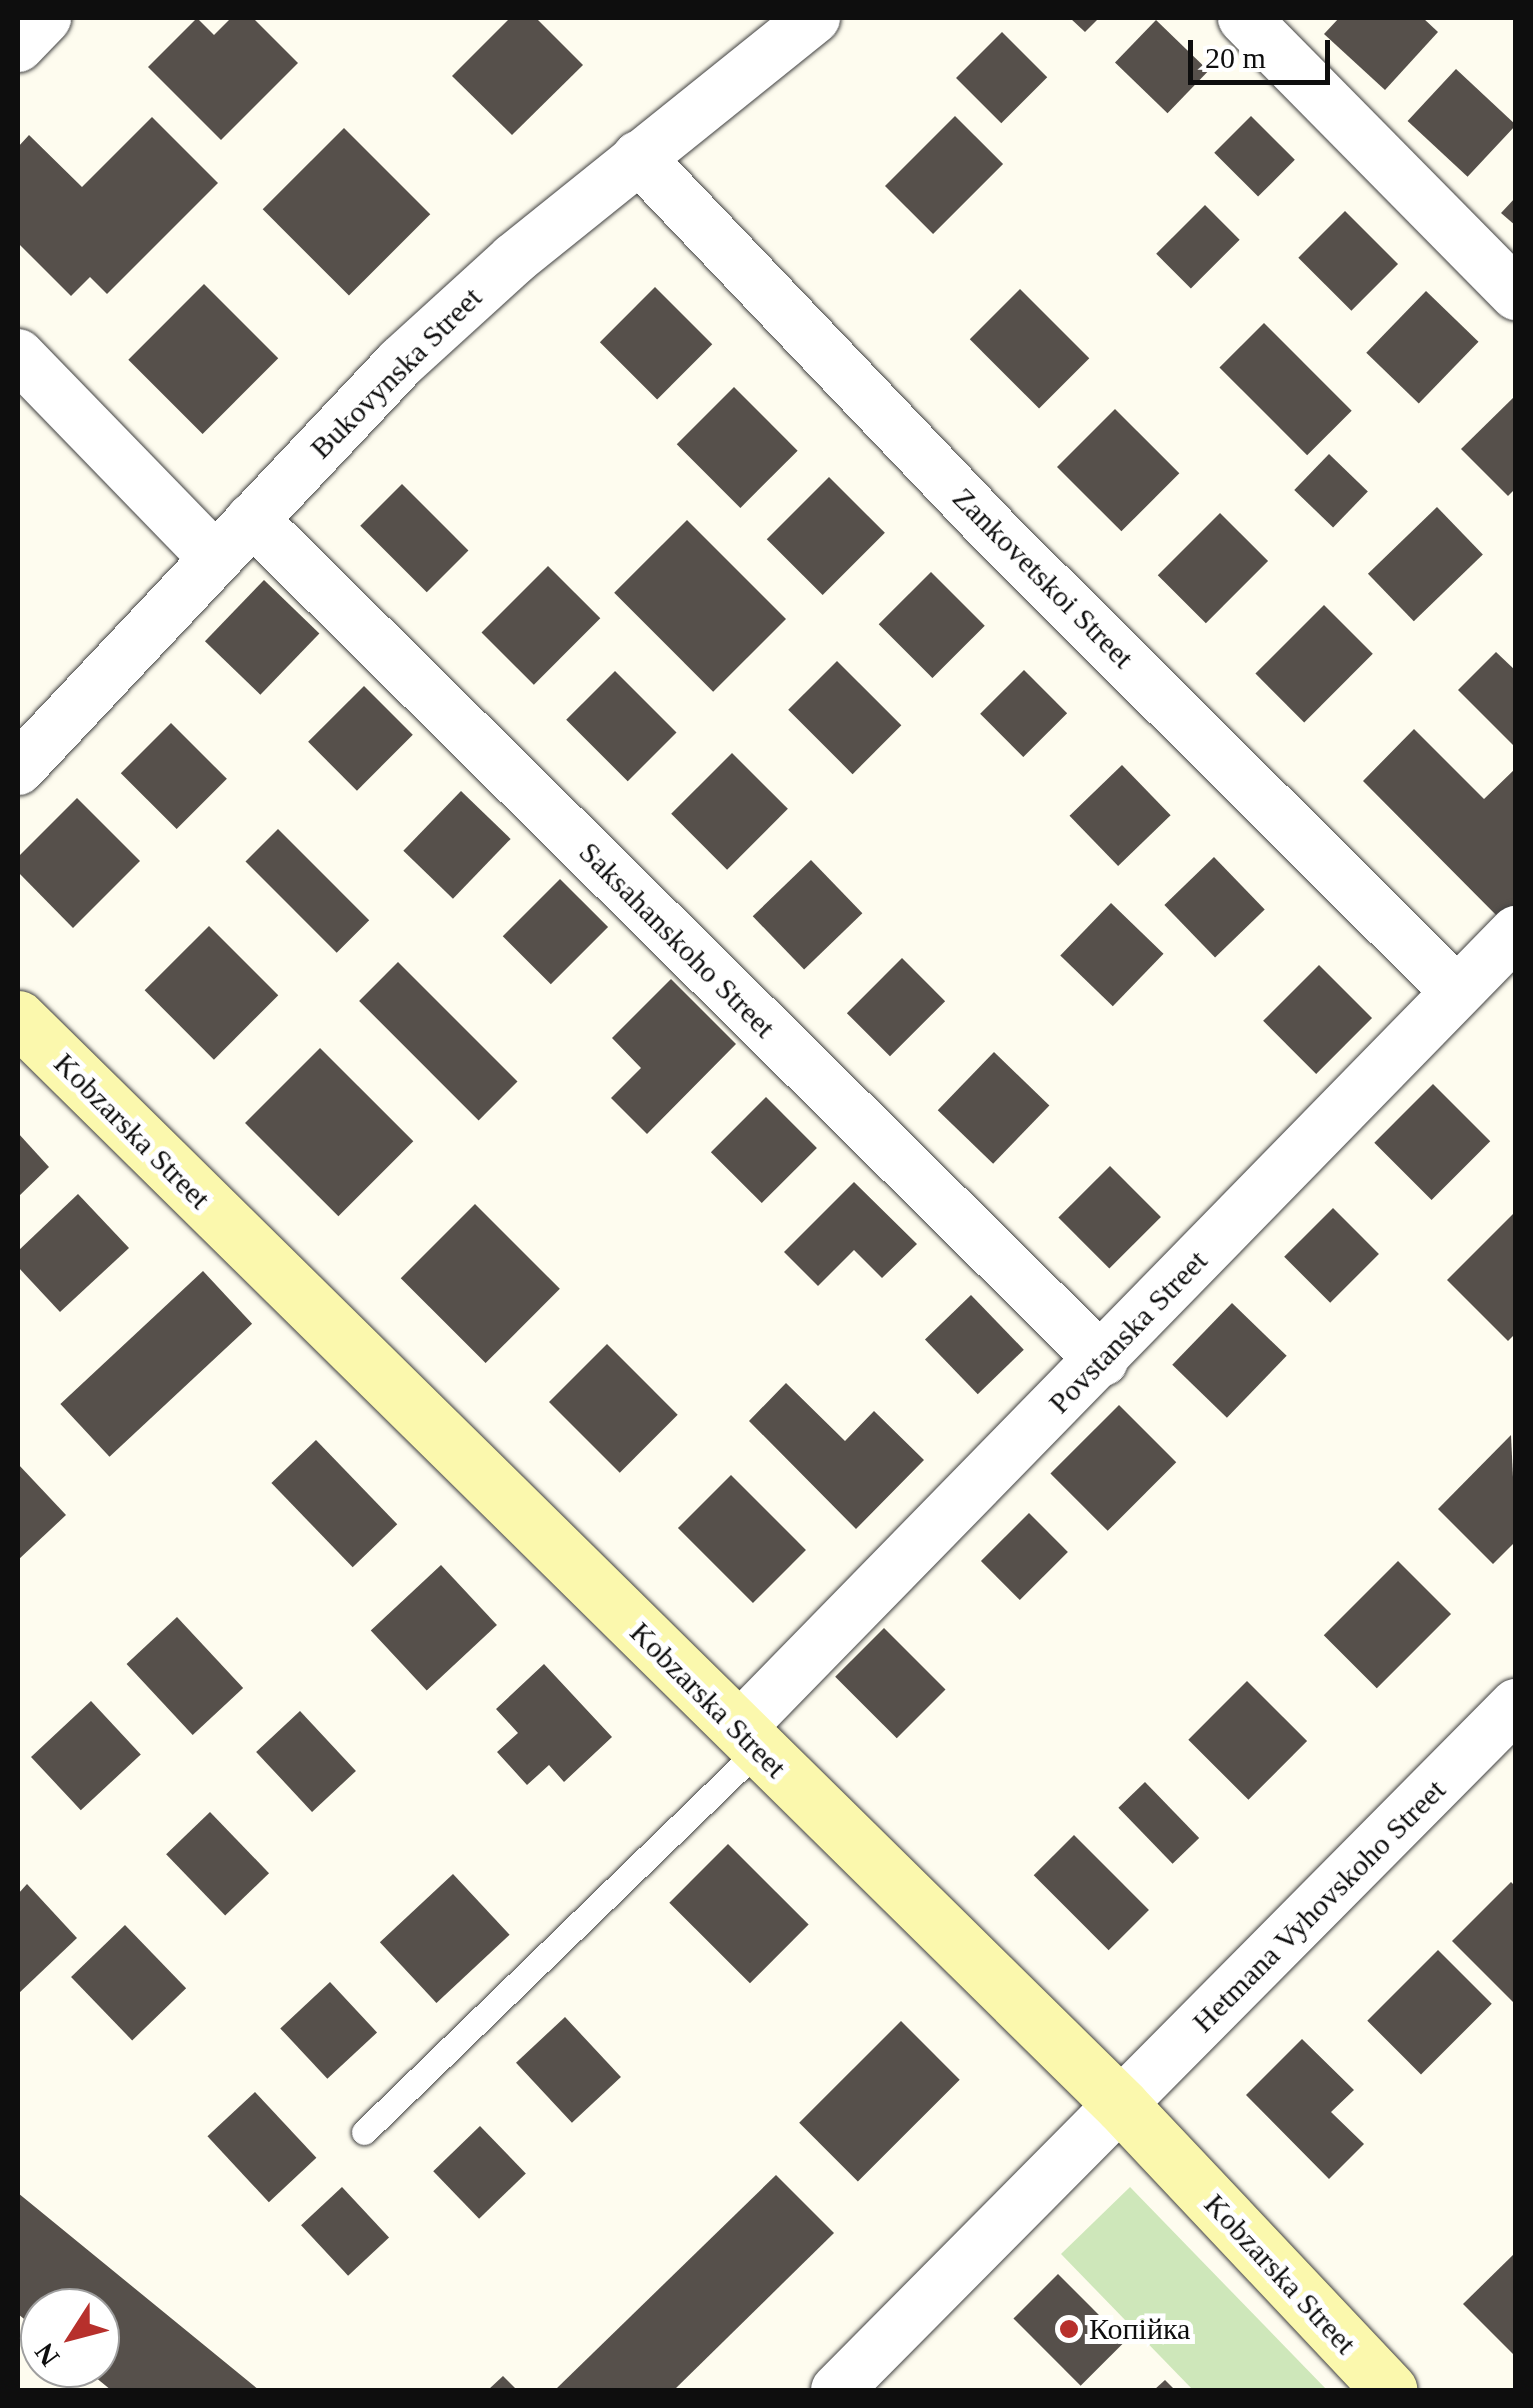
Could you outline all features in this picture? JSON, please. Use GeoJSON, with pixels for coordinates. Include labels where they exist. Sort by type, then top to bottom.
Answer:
{"type":"FeatureCollection","features":[{"type":"Feature","properties":{"kind":"street"},"geometry":{"type":"LineString","coordinates":[[18,46],[45,18]]}},
{"type":"Feature","properties":{"kind":"street","name":"Bukovynska Street"},"geometry":{"type":"LineString","coordinates":[[18,769],[214,556],[401,362],[638,157],[814,18]]}},
{"type":"Feature","properties":{"kind":"street"},"geometry":{"type":"LineString","coordinates":[[1244,18],[1516,294]]}},
{"type":"Feature","properties":{"kind":"street","name":"Zankovetskoi Street"},"geometry":{"type":"LineString","coordinates":[[638,157],[997,534],[1456,991]]}},
{"type":"Feature","properties":{"kind":"street"},"geometry":{"type":"LineString","coordinates":[[18,355],[214,556]]}},
{"type":"Feature","properties":{"kind":"street","name":"Saksahanskoho Street"},"geometry":{"type":"LineString","coordinates":[[252,519],[1102,1360]]}},
{"type":"Feature","properties":{"kind":"street","name":"Povstanska Street"},"geometry":{"type":"LineString","coordinates":[[748,1740],[1102,1360],[1516,932]]}},
{"type":"Feature","properties":{"kind":"street","name":"Kobzarska Street"},"geometry":{"type":"LineString","coordinates":[[18,1018],[1122,2106],[1390,2390]]}},
{"type":"Feature","properties":{"kind":"street","name":"Hetmana Vyhovskoho Street"},"geometry":{"type":"LineString","coordinates":[[838,2390],[1516,1706]]}},
{"type":"Feature","properties":{"kind":"lane"},"geometry":{"type":"LineString","coordinates":[[364,2132],[748,1740]]}},
{"type":"Feature","properties":{"kind":"green space"},"geometry":{"type":"Polygon","coordinates":[[[1130,2187],[1327,2390],[1193,2390],[1061,2254],[1130,2187]]]}},
{"type":"Feature","properties":{"kind":"building"},"geometry":{"type":"Polygon","coordinates":[[[197,18],[214,35],[231,18],[253,18],[298,63],[221,140],[148,67],[197,18]]]}},
{"type":"Feature","properties":{"kind":"building"},"geometry":{"type":"Polygon","coordinates":[[[510,18],[536,18],[583,65],[512,135],[452,76],[510,18]]]}},
{"type":"Feature","properties":{"kind":"building"},"geometry":{"type":"Polygon","coordinates":[[[1070,18],[1099,18],[1085,32],[1070,18]]]}},
{"type":"Feature","properties":{"kind":"building"},"geometry":{"type":"Polygon","coordinates":[[[1339,18],[1423,18],[1438,32],[1385,90],[1324,34],[1339,18]]]}},
{"type":"Feature","properties":{"kind":"building"},"geometry":{"type":"Polygon","coordinates":[[[1156,20],[1209,71],[1168,113],[1115,62],[1156,20]]]}},
{"type":"Feature","properties":{"kind":"building"},"geometry":{"type":"Polygon","coordinates":[[[1002,32],[1047,77],[1001,123],[956,78],[1002,32]]]}},
{"type":"Feature","properties":{"kind":"building"},"geometry":{"type":"Polygon","coordinates":[[[1456,69],[1516,125],[1468,177],[1408,121],[1456,69]]]}},
{"type":"Feature","properties":{"kind":"building"},"geometry":{"type":"Polygon","coordinates":[[[955,116],[1003,164],[933,234],[885,186],[955,116]]]}},
{"type":"Feature","properties":{"kind":"building"},"geometry":{"type":"Polygon","coordinates":[[[1251,116],[1295,160],[1258,197],[1214,153],[1251,116]]]}},
{"type":"Feature","properties":{"kind":"building"},"geometry":{"type":"Polygon","coordinates":[[[152,117],[218,183],[107,294],[90,277],[71,296],[18,243],[18,147],[29,135],[82,187],[152,117]]]}},
{"type":"Feature","properties":{"kind":"building"},"geometry":{"type":"Polygon","coordinates":[[[344,128],[430,214],[349,296],[263,209],[344,128]]]}},
{"type":"Feature","properties":{"kind":"building"},"geometry":{"type":"Polygon","coordinates":[[[1516,197],[1516,226],[1501,213],[1516,197]]]}},
{"type":"Feature","properties":{"kind":"building"},"geometry":{"type":"Polygon","coordinates":[[[1205,205],[1240,240],[1191,288],[1156,254],[1205,205]]]}},
{"type":"Feature","properties":{"kind":"building"},"geometry":{"type":"Polygon","coordinates":[[[1345,211],[1398,264],[1351,311],[1298,258],[1345,211]]]}},
{"type":"Feature","properties":{"kind":"building"},"geometry":{"type":"Polygon","coordinates":[[[204,284],[278,358],[203,434],[128,360],[204,284]]]}},
{"type":"Feature","properties":{"kind":"building"},"geometry":{"type":"Polygon","coordinates":[[[655,287],[712,344],[657,399],[600,342],[655,287]]]}},
{"type":"Feature","properties":{"kind":"building"},"geometry":{"type":"Polygon","coordinates":[[[1020,289],[1089,358],[1039,409],[970,339],[1020,289]]]}},
{"type":"Feature","properties":{"kind":"building"},"geometry":{"type":"Polygon","coordinates":[[[1426,291],[1479,342],[1419,404],[1366,353],[1426,291]]]}},
{"type":"Feature","properties":{"kind":"building"},"geometry":{"type":"Polygon","coordinates":[[[1264,323],[1352,411],[1307,455],[1219,368],[1264,323]]]}},
{"type":"Feature","properties":{"kind":"building"},"geometry":{"type":"Polygon","coordinates":[[[734,387],[798,451],[740,508],[677,444],[734,387]]]}},
{"type":"Feature","properties":{"kind":"building"},"geometry":{"type":"Polygon","coordinates":[[[1516,395],[1516,488],[1508,496],[1461,449],[1516,395]]]}},
{"type":"Feature","properties":{"kind":"building"},"geometry":{"type":"Polygon","coordinates":[[[1115,409],[1179,473],[1121,531],[1057,467],[1115,409]]]}},
{"type":"Feature","properties":{"kind":"building"},"geometry":{"type":"Polygon","coordinates":[[[1329,454],[1368,492],[1333,527],[1294,490],[1329,454]]]}},
{"type":"Feature","properties":{"kind":"building"},"geometry":{"type":"Polygon","coordinates":[[[829,477],[885,533],[823,595],[767,539],[829,477]]]}},
{"type":"Feature","properties":{"kind":"building"},"geometry":{"type":"Polygon","coordinates":[[[402,484],[468,550],[427,592],[360,526],[402,484]]]}},
{"type":"Feature","properties":{"kind":"building"},"geometry":{"type":"Polygon","coordinates":[[[1437,507],[1483,554],[1414,621],[1368,574],[1437,507]]]}},
{"type":"Feature","properties":{"kind":"building"},"geometry":{"type":"Polygon","coordinates":[[[1220,513],[1268,561],[1206,623],[1158,575],[1220,513]]]}},
{"type":"Feature","properties":{"kind":"building"},"geometry":{"type":"Polygon","coordinates":[[[687,520],[786,619],[713,692],[614,593],[687,520]]]}},
{"type":"Feature","properties":{"kind":"building"},"geometry":{"type":"Polygon","coordinates":[[[548,566],[600,618],[534,685],[482,632],[548,566]]]}},
{"type":"Feature","properties":{"kind":"building"},"geometry":{"type":"Polygon","coordinates":[[[931,572],[985,626],[932,678],[879,624],[931,572]]]}},
{"type":"Feature","properties":{"kind":"building"},"geometry":{"type":"Polygon","coordinates":[[[264,580],[319,633],[260,695],[205,641],[264,580]]]}},
{"type":"Feature","properties":{"kind":"building"},"geometry":{"type":"Polygon","coordinates":[[[1324,605],[1373,654],[1304,722],[1255,674],[1324,605]]]}},
{"type":"Feature","properties":{"kind":"building"},"geometry":{"type":"Polygon","coordinates":[[[1496,652],[1516,671],[1516,748],[1458,690],[1496,652]]]}},
{"type":"Feature","properties":{"kind":"building"},"geometry":{"type":"Polygon","coordinates":[[[837,661],[901,725],[853,774],[788,710],[837,661]]]}},
{"type":"Feature","properties":{"kind":"building"},"geometry":{"type":"Polygon","coordinates":[[[1024,670],[1067,713],[1023,757],[980,714],[1024,670]]]}},
{"type":"Feature","properties":{"kind":"building"},"geometry":{"type":"Polygon","coordinates":[[[615,671],[677,733],[628,781],[566,720],[615,671]]]}},
{"type":"Feature","properties":{"kind":"building"},"geometry":{"type":"Polygon","coordinates":[[[364,686],[413,735],[357,791],[308,742],[364,686]]]}},
{"type":"Feature","properties":{"kind":"building"},"geometry":{"type":"Polygon","coordinates":[[[171,723],[227,779],[177,829],[121,773],[171,723]]]}},
{"type":"Feature","properties":{"kind":"building"},"geometry":{"type":"Polygon","coordinates":[[[1414,729],[1484,799],[1516,768],[1516,911],[1504,923],[1363,781],[1414,729]]]}},
{"type":"Feature","properties":{"kind":"building"},"geometry":{"type":"Polygon","coordinates":[[[732,753],[788,809],[727,870],[671,814],[732,753]]]}},
{"type":"Feature","properties":{"kind":"building"},"geometry":{"type":"Polygon","coordinates":[[[1122,765],[1171,815],[1118,866],[1069,816],[1122,765]]]}},
{"type":"Feature","properties":{"kind":"building"},"geometry":{"type":"Polygon","coordinates":[[[461,791],[511,839],[453,899],[403,851],[461,791]]]}},
{"type":"Feature","properties":{"kind":"building"},"geometry":{"type":"Polygon","coordinates":[[[77,798],[140,861],[73,928],[18,872],[18,857],[77,798]]]}},
{"type":"Feature","properties":{"kind":"building"},"geometry":{"type":"Polygon","coordinates":[[[278,829],[369,920],[337,953],[245,862],[278,829]]]}},
{"type":"Feature","properties":{"kind":"building"},"geometry":{"type":"Polygon","coordinates":[[[1214,857],[1265,910],[1215,957],[1164,905],[1214,857]]]}},
{"type":"Feature","properties":{"kind":"building"},"geometry":{"type":"Polygon","coordinates":[[[811,860],[862,913],[804,969],[753,916],[811,860]]]}},
{"type":"Feature","properties":{"kind":"building"},"geometry":{"type":"Polygon","coordinates":[[[560,879],[608,927],[551,984],[503,936],[560,879]]]}},
{"type":"Feature","properties":{"kind":"building"},"geometry":{"type":"Polygon","coordinates":[[[1111,903],[1164,954],[1113,1006],[1060,956],[1111,903]]]}},
{"type":"Feature","properties":{"kind":"building"},"geometry":{"type":"Polygon","coordinates":[[[209,926],[278,995],[214,1060],[145,990],[209,926]]]}},
{"type":"Feature","properties":{"kind":"building"},"geometry":{"type":"Polygon","coordinates":[[[902,958],[945,1001],[890,1056],[847,1013],[902,958]]]}},
{"type":"Feature","properties":{"kind":"building"},"geometry":{"type":"Polygon","coordinates":[[[398,962],[518,1082],[479,1120],[359,1001],[398,962]]]}},
{"type":"Feature","properties":{"kind":"building"},"geometry":{"type":"Polygon","coordinates":[[[1319,965],[1372,1018],[1316,1074],[1263,1021],[1319,965]]]}},
{"type":"Feature","properties":{"kind":"building"},"geometry":{"type":"Polygon","coordinates":[[[671,979],[736,1044],[647,1134],[611,1098],[641,1068],[612,1038],[671,979]]]}},
{"type":"Feature","properties":{"kind":"building"},"geometry":{"type":"Polygon","coordinates":[[[320,1048],[413,1141],[338,1216],[245,1123],[320,1048]]]}},
{"type":"Feature","properties":{"kind":"building"},"geometry":{"type":"Polygon","coordinates":[[[994,1052],[1049,1105],[993,1164],[938,1110],[994,1052]]]}},
{"type":"Feature","properties":{"kind":"building"},"geometry":{"type":"Polygon","coordinates":[[[1433,1084],[1490,1141],[1432,1200],[1374,1143],[1433,1084]]]}},
{"type":"Feature","properties":{"kind":"building"},"geometry":{"type":"Polygon","coordinates":[[[766,1097],[817,1148],[762,1203],[711,1152],[766,1097]]]}},
{"type":"Feature","properties":{"kind":"building"},"geometry":{"type":"Polygon","coordinates":[[[18,1133],[49,1167],[18,1197],[18,1133]]]}},
{"type":"Feature","properties":{"kind":"building"},"geometry":{"type":"Polygon","coordinates":[[[1110,1166],[1161,1217],[1109,1269],[1058,1218],[1110,1166]]]}},
{"type":"Feature","properties":{"kind":"building"},"geometry":{"type":"Polygon","coordinates":[[[854,1182],[917,1244],[882,1278],[854,1250],[818,1286],[784,1252],[854,1182]]]}},
{"type":"Feature","properties":{"kind":"building"},"geometry":{"type":"Polygon","coordinates":[[[78,1194],[129,1248],[60,1312],[18,1267],[18,1251],[78,1194]]]}},
{"type":"Feature","properties":{"kind":"building"},"geometry":{"type":"Polygon","coordinates":[[[475,1204],[560,1289],[486,1363],[401,1278],[475,1204]]]}},
{"type":"Feature","properties":{"kind":"building"},"geometry":{"type":"Polygon","coordinates":[[[1333,1208],[1379,1254],[1330,1303],[1284,1257],[1333,1208]]]}},
{"type":"Feature","properties":{"kind":"building"},"geometry":{"type":"Polygon","coordinates":[[[1516,1211],[1516,1333],[1508,1341],[1447,1280],[1516,1211]]]}},
{"type":"Feature","properties":{"kind":"building"},"geometry":{"type":"Polygon","coordinates":[[[203,1271],[252,1324],[109,1457],[60,1404],[203,1271]]]}},
{"type":"Feature","properties":{"kind":"building"},"geometry":{"type":"Polygon","coordinates":[[[971,1295],[1024,1350],[978,1394],[925,1339],[971,1295]]]}},
{"type":"Feature","properties":{"kind":"building"},"geometry":{"type":"Polygon","coordinates":[[[1232,1303],[1287,1356],[1227,1418],[1172,1365],[1232,1303]]]}},
{"type":"Feature","properties":{"kind":"building"},"geometry":{"type":"Polygon","coordinates":[[[607,1344],[678,1415],[620,1473],[549,1402],[607,1344]]]}},
{"type":"Feature","properties":{"kind":"building"},"geometry":{"type":"Polygon","coordinates":[[[786,1383],[845,1441],[874,1411],[924,1460],[856,1529],[749,1421],[786,1383]]]}},
{"type":"Feature","properties":{"kind":"building"},"geometry":{"type":"Polygon","coordinates":[[[1119,1405],[1176,1462],[1108,1531],[1050,1474],[1119,1405]]]}},
{"type":"Feature","properties":{"kind":"building"},"geometry":{"type":"Polygon","coordinates":[[[1511,1435],[1516,1541],[1493,1564],[1438,1509],[1511,1435]]]}},
{"type":"Feature","properties":{"kind":"building"},"geometry":{"type":"Polygon","coordinates":[[[316,1440],[397,1524],[353,1567],[271,1483],[316,1440]]]}},
{"type":"Feature","properties":{"kind":"building"},"geometry":{"type":"Polygon","coordinates":[[[18,1464],[66,1515],[18,1560],[18,1464]]]}},
{"type":"Feature","properties":{"kind":"building"},"geometry":{"type":"Polygon","coordinates":[[[731,1475],[806,1550],[753,1603],[678,1528],[731,1475]]]}},
{"type":"Feature","properties":{"kind":"building"},"geometry":{"type":"Polygon","coordinates":[[[1029,1513],[1068,1552],[1020,1600],[981,1561],[1029,1513]]]}},
{"type":"Feature","properties":{"kind":"building"},"geometry":{"type":"Polygon","coordinates":[[[1398,1561],[1451,1614],[1377,1688],[1324,1635],[1398,1561]]]}},
{"type":"Feature","properties":{"kind":"building"},"geometry":{"type":"Polygon","coordinates":[[[441,1565],[497,1625],[427,1690],[371,1630],[441,1565]]]}},
{"type":"Feature","properties":{"kind":"building"},"geometry":{"type":"Polygon","coordinates":[[[177,1617],[243,1688],[193,1735],[127,1664],[177,1617]]]}},
{"type":"Feature","properties":{"kind":"building"},"geometry":{"type":"Polygon","coordinates":[[[884,1628],[946,1690],[897,1738],[835,1677],[884,1628]]]}},
{"type":"Feature","properties":{"kind":"building"},"geometry":{"type":"Polygon","coordinates":[[[544,1664],[612,1737],[564,1782],[549,1765],[527,1785],[497,1752],[518,1733],[496,1709],[544,1664]]]}},
{"type":"Feature","properties":{"kind":"building"},"geometry":{"type":"Polygon","coordinates":[[[1247,1681],[1307,1741],[1248,1800],[1188,1740],[1247,1681]]]}},
{"type":"Feature","properties":{"kind":"building"},"geometry":{"type":"Polygon","coordinates":[[[91,1701],[141,1754],[81,1810],[31,1757],[91,1701]]]}},
{"type":"Feature","properties":{"kind":"building"},"geometry":{"type":"Polygon","coordinates":[[[300,1711],[356,1771],[312,1812],[256,1752],[300,1711]]]}},
{"type":"Feature","properties":{"kind":"building"},"geometry":{"type":"Polygon","coordinates":[[[1145,1782],[1199,1838],[1173,1864],[1118,1808],[1145,1782]]]}},
{"type":"Feature","properties":{"kind":"building"},"geometry":{"type":"Polygon","coordinates":[[[210,1812],[269,1873],[225,1916],[166,1854],[210,1812]]]}},
{"type":"Feature","properties":{"kind":"building"},"geometry":{"type":"Polygon","coordinates":[[[1074,1835],[1149,1910],[1109,1950],[1034,1875],[1074,1835]]]}},
{"type":"Feature","properties":{"kind":"building"},"geometry":{"type":"Polygon","coordinates":[[[728,1844],[809,1925],[750,1983],[669,1903],[728,1844]]]}},
{"type":"Feature","properties":{"kind":"building"},"geometry":{"type":"Polygon","coordinates":[[[453,1874],[510,1935],[436,2003],[380,1942],[453,1874]]]}},
{"type":"Feature","properties":{"kind":"building"},"geometry":{"type":"Polygon","coordinates":[[[1511,1882],[1516,1887],[1516,2005],[1452,1941],[1511,1882]]]}},
{"type":"Feature","properties":{"kind":"building"},"geometry":{"type":"Polygon","coordinates":[[[27,1884],[77,1938],[18,1994],[18,1894],[27,1884]]]}},
{"type":"Feature","properties":{"kind":"building"},"geometry":{"type":"Polygon","coordinates":[[[125,1925],[186,1988],[132,2040],[71,1977],[125,1925]]]}},
{"type":"Feature","properties":{"kind":"building"},"geometry":{"type":"Polygon","coordinates":[[[1438,1950],[1492,2004],[1421,2074],[1367,2021],[1438,1950]]]}},
{"type":"Feature","properties":{"kind":"building"},"geometry":{"type":"Polygon","coordinates":[[[330,1982],[377,2032],[327,2079],[280,2028],[330,1982]]]}},
{"type":"Feature","properties":{"kind":"building"},"geometry":{"type":"Polygon","coordinates":[[[565,2017],[621,2077],[572,2123],[516,2063],[565,2017]]]}},
{"type":"Feature","properties":{"kind":"building"},"geometry":{"type":"Polygon","coordinates":[[[901,2021],[960,2080],[858,2182],[799,2123],[901,2021]]]}},
{"type":"Feature","properties":{"kind":"building"},"geometry":{"type":"Polygon","coordinates":[[[1302,2039],[1354,2090],[1331,2112],[1364,2144],[1329,2179],[1246,2095],[1302,2039]]]}},
{"type":"Feature","properties":{"kind":"building"},"geometry":{"type":"Polygon","coordinates":[[[255,2092],[316,2158],[269,2202],[207,2136],[255,2092]]]}},
{"type":"Feature","properties":{"kind":"building"},"geometry":{"type":"Polygon","coordinates":[[[480,2126],[526,2173],[479,2219],[433,2171],[480,2126]]]}},
{"type":"Feature","properties":{"kind":"building"},"geometry":{"type":"Polygon","coordinates":[[[776,2175],[834,2233],[674,2390],[555,2390],[776,2175]]]}},
{"type":"Feature","properties":{"kind":"building"},"geometry":{"type":"Polygon","coordinates":[[[342,2187],[389,2237],[348,2276],[301,2225],[342,2187]]]}},
{"type":"Feature","properties":{"kind":"building"},"geometry":{"type":"Polygon","coordinates":[[[18,2193],[259,2390],[111,2390],[109,2388],[120,2388],[120,2288],[20,2288],[18,2314],[18,2193]]]}},
{"type":"Feature","properties":{"kind":"building"},"geometry":{"type":"Polygon","coordinates":[[[1516,2252],[1516,2357],[1463,2304],[1516,2252]]]}},
{"type":"Feature","properties":{"kind":"building","name":"Копійка"},"geometry":{"type":"Polygon","coordinates":[[[1058,2274],[1125,2341],[1081,2386],[1013,2319],[1058,2274]]]}},
{"type":"Feature","properties":{"kind":"building"},"geometry":{"type":"Polygon","coordinates":[[[503,2376],[517,2390],[488,2390],[503,2376]]]}},
{"type":"Feature","properties":{"kind":"building"},"geometry":{"type":"Polygon","coordinates":[[[1165,2380],[1175,2390],[1154,2390],[1165,2380]]]}},
{"type":"Feature","properties":{"kind":"place","name":"Копійка"},"geometry":{"type":"Point","coordinates":[1069,2329]}}]}
